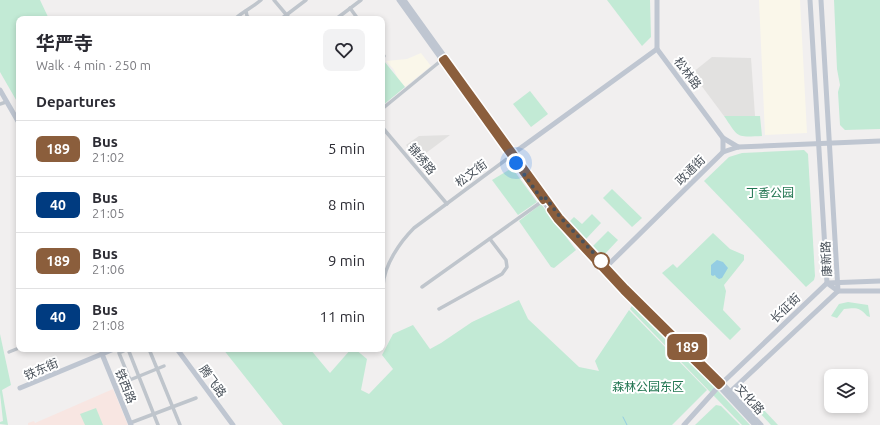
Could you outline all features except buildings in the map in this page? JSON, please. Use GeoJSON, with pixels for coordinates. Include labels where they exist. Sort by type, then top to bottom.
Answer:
{"type":"FeatureCollection","features":[{"type":"Feature","properties":{"kind":"main road","name":"文化路"},"geometry":{"type":"LineString","coordinates":[[399,0],[444,59]]}},
{"type":"Feature","properties":{"kind":"main road","name":"文化路"},"geometry":{"type":"LineString","coordinates":[[404,0],[444,59],[545,199],[557,220],[730,392],[761,425]]}},
{"type":"Feature","properties":{"kind":"main road"},"geometry":{"type":"LineString","coordinates":[[657,0],[657,49]]}},
{"type":"Feature","properties":{"kind":"main road","name":"康新路"},"geometry":{"type":"LineString","coordinates":[[810,0],[827,282],[838,291]]}},
{"type":"Feature","properties":{"kind":"main road","name":"康新路"},"geometry":{"type":"LineString","coordinates":[[821,0],[838,291]]}},
{"type":"Feature","properties":{"kind":"main road","name":"松林路"},"geometry":{"type":"LineString","coordinates":[[657,49],[723,138]]}},
{"type":"Feature","properties":{"kind":"main road","name":"松文街"},"geometry":{"type":"LineString","coordinates":[[512,154],[657,49]]}},
{"type":"Feature","properties":{"kind":"main road"},"geometry":{"type":"LineString","coordinates":[[0,90],[16,118]]}},
{"type":"Feature","properties":{"kind":"main road"},"geometry":{"type":"LineString","coordinates":[[723,138],[738,147]]}},
{"type":"Feature","properties":{"kind":"main road"},"geometry":{"type":"LineString","coordinates":[[723,138],[723,152]]}},
{"type":"Feature","properties":{"kind":"main road"},"geometry":{"type":"LineString","coordinates":[[830,142],[880,141]]}},
{"type":"Feature","properties":{"kind":"main road","name":"政通街"},"geometry":{"type":"LineString","coordinates":[[605,268],[723,152],[738,147],[830,142]]}},
{"type":"Feature","properties":{"kind":"main road"},"geometry":{"type":"LineString","coordinates":[[827,282],[880,281]]}},
{"type":"Feature","properties":{"kind":"main road","name":"长征街"},"geometry":{"type":"LineString","coordinates":[[684,425],[721,384],[827,282]]}},
{"type":"Feature","properties":{"kind":"main road"},"geometry":{"type":"LineString","coordinates":[[838,291],[880,291]]}},
{"type":"Feature","properties":{"kind":"main road","name":"长征街"},"geometry":{"type":"LineString","coordinates":[[730,392],[838,291]]}},
{"type":"Feature","properties":{"kind":"main road","name":"铁西路"},"geometry":{"type":"LineString","coordinates":[[101,352],[131,424]]}},
{"type":"Feature","properties":{"kind":"main road","name":"铁东街"},"geometry":{"type":"LineString","coordinates":[[20,388],[101,352]]}},
{"type":"Feature","properties":{"kind":"main road","name":"腾飞路"},"geometry":{"type":"LineString","coordinates":[[179,352],[233,425]]}},
{"type":"Feature","properties":{"kind":"main road","name":"文化路"},"geometry":{"type":"LineString","coordinates":[[721,384],[755,425]]}},
{"type":"Feature","properties":{"kind":"street"},"geometry":{"type":"LineString","coordinates":[[239,16],[261,0]]}},
{"type":"Feature","properties":{"kind":"street"},"geometry":{"type":"LineString","coordinates":[[274,0],[286,15],[306,0]]}},
{"type":"Feature","properties":{"kind":"street"},"geometry":{"type":"LineString","coordinates":[[340,16],[361,0]]}},
{"type":"Feature","properties":{"kind":"street"},"geometry":{"type":"LineString","coordinates":[[350,8],[356,16]]}},
{"type":"Feature","properties":{"kind":"street"},"geometry":{"type":"LineString","coordinates":[[246,11],[247,16]]}},
{"type":"Feature","properties":{"kind":"street"},"geometry":{"type":"LineString","coordinates":[[385,107],[444,59]]}},
{"type":"Feature","properties":{"kind":"street"},"geometry":{"type":"LineString","coordinates":[[0,104],[6,102]]}},
{"type":"Feature","properties":{"kind":"street","name":"锦绣路"},"geometry":{"type":"LineString","coordinates":[[385,130],[448,204]]}},
{"type":"Feature","properties":{"kind":"street","name":"松文街"},"geometry":{"type":"LineString","coordinates":[[385,278],[389,265],[402,240],[414,228],[448,204],[512,154]]}},
{"type":"Feature","properties":{"kind":"street"},"geometry":{"type":"LineString","coordinates":[[422,287],[545,199]]}},
{"type":"Feature","properties":{"kind":"street"},"geometry":{"type":"LineString","coordinates":[[439,309],[502,274],[507,267],[506,260],[490,239]]}},
{"type":"Feature","properties":{"kind":"street"},"geometry":{"type":"LineString","coordinates":[[9,352],[16,349]]}},
{"type":"Feature","properties":{"kind":"street"},"geometry":{"type":"LineString","coordinates":[[121,352],[119,353],[130,380]]}},
{"type":"Feature","properties":{"kind":"street"},"geometry":{"type":"LineString","coordinates":[[129,352],[158,425]]}},
{"type":"Feature","properties":{"kind":"street"},"geometry":{"type":"LineString","coordinates":[[150,352],[180,425]]}},
{"type":"Feature","properties":{"kind":"street"},"geometry":{"type":"LineString","coordinates":[[115,386],[164,366]]}},
{"type":"Feature","properties":{"kind":"street"},"geometry":{"type":"LineString","coordinates":[[131,424],[196,398]]}},
{"type":"Feature","properties":{"kind":"shaded area"},"geometry":{"type":"Polygon","coordinates":[[[759,0],[800,0],[807,133],[765,135],[759,0]]]}},
{"type":"Feature","properties":{"kind":"shaded area"},"geometry":{"type":"Polygon","coordinates":[[[421,53],[431,66],[405,87],[386,61],[407,59],[421,53]]]}},
{"type":"Feature","properties":{"kind":"shaded area"},"geometry":{"type":"Polygon","coordinates":[[[712,57],[751,58],[755,116],[724,116],[692,73],[712,57]]]}},
{"type":"Feature","properties":{"kind":"shaded area"},"geometry":{"type":"Polygon","coordinates":[[[450,135],[418,159],[406,145],[419,136],[450,135]]]}},
{"type":"Feature","properties":{"kind":"shaded area"},"geometry":{"type":"Polygon","coordinates":[[[113,389],[128,425],[28,425],[28,423],[34,421],[35,423],[113,389]]]}},
{"type":"Feature","properties":{"kind":"green space"},"geometry":{"type":"Polygon","coordinates":[[[0,0],[40,0],[48,16],[16,16],[16,100],[0,72],[0,0]]]}},
{"type":"Feature","properties":{"kind":"green space"},"geometry":{"type":"Polygon","coordinates":[[[607,0],[650,0],[651,37],[642,46],[607,0]]]}},
{"type":"Feature","properties":{"kind":"green space"},"geometry":{"type":"Polygon","coordinates":[[[834,0],[880,0],[880,129],[845,130],[840,125],[838,92],[840,85],[837,69],[834,0]]]}},
{"type":"Feature","properties":{"kind":"green space"},"geometry":{"type":"Polygon","coordinates":[[[385,62],[405,87],[385,104],[385,62]]]}},
{"type":"Feature","properties":{"kind":"green space"},"geometry":{"type":"Polygon","coordinates":[[[530,91],[548,114],[531,127],[513,104],[530,91]]]}},
{"type":"Feature","properties":{"kind":"green space"},"geometry":{"type":"Polygon","coordinates":[[[724,116],[760,116],[762,136],[738,135],[732,129],[724,116]]]}},
{"type":"Feature","properties":{"kind":"green space","name":"丁香公园"},"geometry":{"type":"Polygon","coordinates":[[[804,150],[808,154],[815,276],[814,280],[806,287],[704,181],[729,157],[742,153],[804,150]]]}},
{"type":"Feature","properties":{"kind":"green space"},"geometry":{"type":"Polygon","coordinates":[[[512,168],[537,202],[518,215],[492,180],[512,168]]]}},
{"type":"Feature","properties":{"kind":"green space"},"geometry":{"type":"Polygon","coordinates":[[[612,189],[642,218],[632,227],[603,198],[612,189]]]}},
{"type":"Feature","properties":{"kind":"green space"},"geometry":{"type":"Polygon","coordinates":[[[541,204],[576,250],[554,268],[551,267],[519,221],[541,204]]]}},
{"type":"Feature","properties":{"kind":"green space"},"geometry":{"type":"Polygon","coordinates":[[[592,214],[601,223],[586,239],[570,221],[574,217],[582,224],[592,214]]]}},
{"type":"Feature","properties":{"kind":"green space"},"geometry":{"type":"Polygon","coordinates":[[[608,231],[618,240],[603,256],[593,246],[608,231]]]}},
{"type":"Feature","properties":{"kind":"green space"},"geometry":{"type":"Polygon","coordinates":[[[713,233],[730,249],[744,255],[744,260],[724,285],[726,291],[723,310],[741,329],[730,340],[662,273],[673,264],[677,268],[713,233]]]}},
{"type":"Feature","properties":{"kind":"green space","name":"森林公园东区"},"geometry":{"type":"Polygon","coordinates":[[[519,300],[528,319],[579,367],[599,371],[595,361],[629,310],[707,390],[672,425],[283,425],[225,352],[312,352],[330,373],[348,352],[359,352],[367,359],[361,390],[369,394],[393,369],[382,355],[385,352],[393,334],[413,325],[430,349],[472,322],[519,300]]]}},
{"type":"Feature","properties":{"kind":"green space"},"geometry":{"type":"Polygon","coordinates":[[[848,302],[868,305],[870,317],[862,311],[854,308],[844,309],[837,318],[831,316],[839,304],[848,302]]]}},
{"type":"Feature","properties":{"kind":"green space"},"geometry":{"type":"Polygon","coordinates":[[[633,304],[688,359],[750,425],[742,425],[630,309],[633,304]]]}},
{"type":"Feature","properties":{"kind":"green space"},"geometry":{"type":"Polygon","coordinates":[[[0,334],[11,385],[2,390],[8,425],[0,424],[0,422],[3,421],[0,393],[0,334]]]}},
{"type":"Feature","properties":{"kind":"green space"},"geometry":{"type":"Polygon","coordinates":[[[746,391],[778,425],[771,425],[745,397],[746,391]]]}},
{"type":"Feature","properties":{"kind":"green space"},"geometry":{"type":"Polygon","coordinates":[[[716,405],[721,406],[740,425],[695,425],[716,405]]]}},
{"type":"Feature","properties":{"kind":"green space"},"geometry":{"type":"Polygon","coordinates":[[[96,408],[103,425],[85,425],[80,414],[96,408]]]}},
{"type":"Feature","properties":{"kind":"water"},"geometry":{"type":"Polygon","coordinates":[[[717,260],[723,262],[728,268],[722,278],[719,279],[715,275],[711,275],[711,265],[717,260]]]}},
{"type":"Feature","properties":{"kind":"waterway"},"geometry":{"type":"LineString","coordinates":[[623,417],[627,425]]}},
{"type":"Feature","properties":{"kind":"bus line","name":"189"},"geometry":{"type":"LineString","coordinates":[[543,201],[442,60],[445,58],[560,217],[626,288],[722,383],[719,386],[623,291],[557,220],[550,210]]}},
{"type":"Feature","properties":{"kind":"route"},"geometry":{"type":"LineString","coordinates":[[516,163],[543,201],[546,198],[560,217],[601,261]]}}]}
